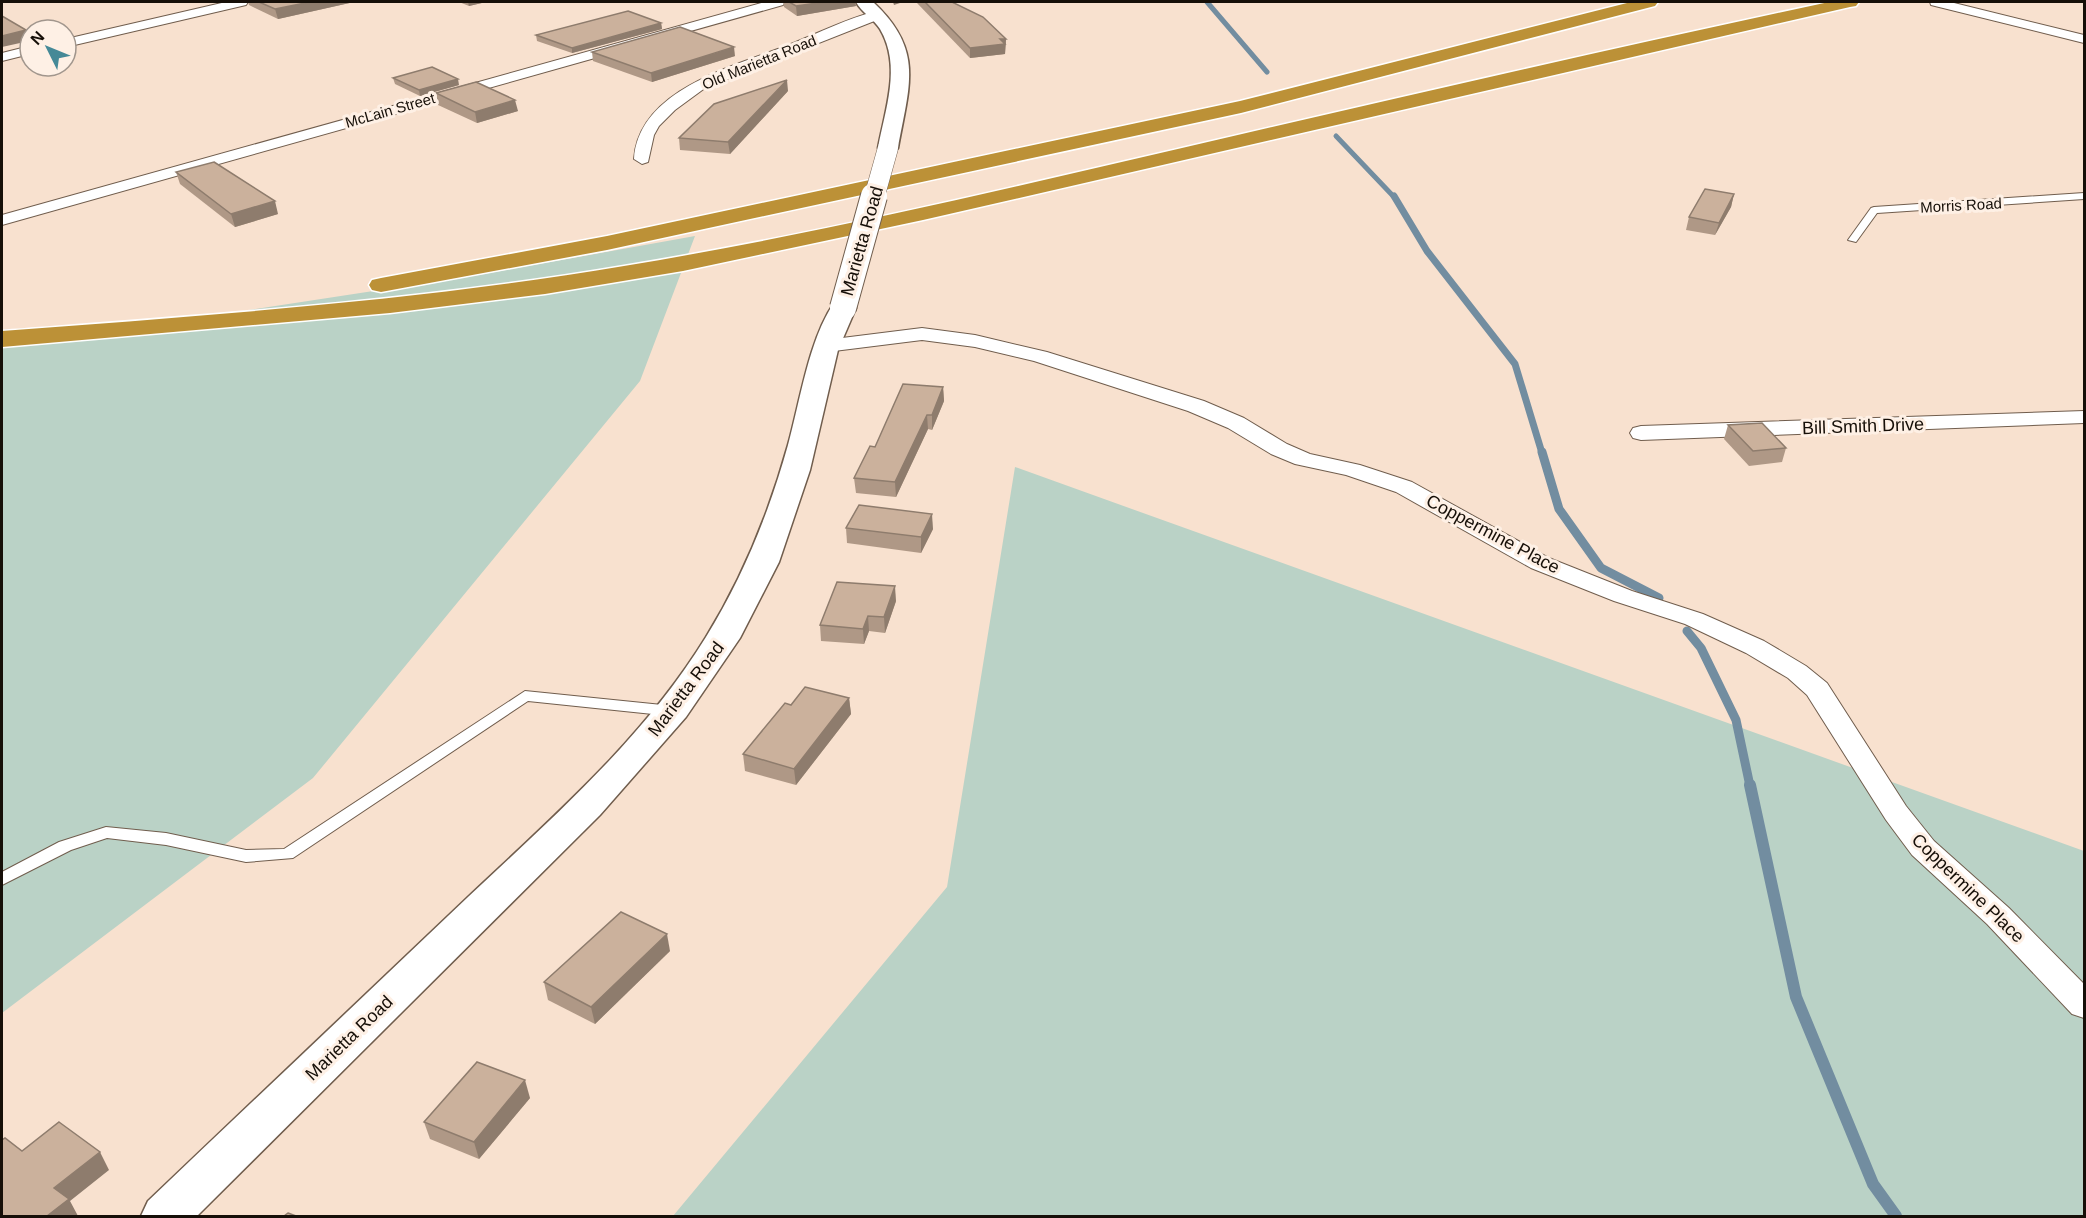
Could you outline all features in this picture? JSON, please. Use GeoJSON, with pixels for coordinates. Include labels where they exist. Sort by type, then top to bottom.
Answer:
{"type":"FeatureCollection","features":[{"type":"Feature","properties":{"kind":"highway"},"geometry":{"type":"LineString","coordinates":[[947,170],[1355,67],[1576,2]]}},
{"type":"Feature","properties":{"kind":"highway"},"geometry":{"type":"LineString","coordinates":[[2,332],[231,306],[432,277],[608,243],[1241,107],[1649,2]]}},
{"type":"Feature","properties":{"kind":"highway"},"geometry":{"type":"LineString","coordinates":[[2,339],[419,302],[553,285],[747,252],[945,209],[1850,2]]}},
{"type":"Feature","properties":{"kind":"street"},"geometry":{"type":"LineString","coordinates":[[78,39],[241,2]]}},
{"type":"Feature","properties":{"kind":"street","name":"McLain Street"},"geometry":{"type":"LineString","coordinates":[[2,220],[778,2]]}},
{"type":"Feature","properties":{"kind":"street"},"geometry":{"type":"LineString","coordinates":[[1936,2],[2085,39]]}},
{"type":"Feature","properties":{"kind":"street"},"geometry":{"type":"LineString","coordinates":[[174,5],[190,13]]}},
{"type":"Feature","properties":{"kind":"street","name":"Marietta Road"},"geometry":{"type":"LineString","coordinates":[[165,1216],[631,762],[672,711],[728,633],[757,577],[780,521],[794,475],[826,346],[843,308],[888,148],[900,82],[900,59],[889,28],[871,8]]}},
{"type":"Feature","properties":{"kind":"street","name":"Old Marietta Road"},"geometry":{"type":"LineString","coordinates":[[642,159],[641,150],[657,117],[700,85],[871,8]]}},
{"type":"Feature","properties":{"kind":"street"},"geometry":{"type":"LineString","coordinates":[[2,57],[18,54]]}},
{"type":"Feature","properties":{"kind":"street","name":"Coppermine Place"},"geometry":{"type":"LineString","coordinates":[[826,346],[922,334],[975,341],[1040,356],[1196,406],[1236,423],[1279,449],[1303,459],[1353,470],[1404,487],[1540,562],[1623,596],[1694,619],[1755,647],[1797,672],[1818,689],[1896,813],[1923,848],[1998,916],[2085,1005]]}},
{"type":"Feature","properties":{"kind":"street","name":"Bill Smith Drive"},"geometry":{"type":"LineString","coordinates":[[1641,433],[2085,417]]}},
{"type":"Feature","properties":{"kind":"lane","name":"Morris Road"},"geometry":{"type":"LineString","coordinates":[[1853,240],[1874,210],[2084,196]]}},
{"type":"Feature","properties":{"kind":"lane"},"geometry":{"type":"LineString","coordinates":[[2,879],[65,846],[106,832],[166,839],[246,856],[287,854],[525,696],[672,711]]}},
{"type":"Feature","properties":{"kind":"green space"},"geometry":{"type":"Polygon","coordinates":[[[695,236],[640,381],[313,778],[2,1013],[2,330],[203,317],[478,275],[695,236]]]}},
{"type":"Feature","properties":{"kind":"green space"},"geometry":{"type":"Polygon","coordinates":[[[1015,467],[2084,851],[2084,1216],[673,1216],[947,887],[1015,467]]]}},
{"type":"Feature","properties":{"kind":"building"},"geometry":{"type":"Polygon","coordinates":[[[259,2],[310,2],[275,9],[259,2]]]}},
{"type":"Feature","properties":{"kind":"building"},"geometry":{"type":"Polygon","coordinates":[[[789,2],[824,2],[796,6],[789,2]]]}},
{"type":"Feature","properties":{"kind":"building"},"geometry":{"type":"Polygon","coordinates":[[[925,2],[952,2],[983,17],[1006,39],[1000,39],[1005,44],[970,48],[925,2]]]}},
{"type":"Feature","properties":{"kind":"building"},"geometry":{"type":"Polygon","coordinates":[[[628,11],[661,23],[572,48],[536,35],[628,11]]]}},
{"type":"Feature","properties":{"kind":"building"},"geometry":{"type":"Polygon","coordinates":[[[2,16],[18,25],[18,32],[2,36],[2,16]]]}},
{"type":"Feature","properties":{"kind":"building"},"geometry":{"type":"Polygon","coordinates":[[[680,27],[734,47],[651,73],[592,52],[680,27]]]}},
{"type":"Feature","properties":{"kind":"building"},"geometry":{"type":"Polygon","coordinates":[[[432,67],[458,79],[419,90],[393,78],[432,67]]]}},
{"type":"Feature","properties":{"kind":"building"},"geometry":{"type":"Polygon","coordinates":[[[787,80],[728,142],[679,138],[714,104],[787,80]]]}},
{"type":"Feature","properties":{"kind":"building"},"geometry":{"type":"Polygon","coordinates":[[[476,82],[515,100],[475,112],[436,93],[476,82]]]}},
{"type":"Feature","properties":{"kind":"building"},"geometry":{"type":"Polygon","coordinates":[[[214,162],[275,201],[231,214],[176,172],[214,162]]]}},
{"type":"Feature","properties":{"kind":"building"},"geometry":{"type":"Polygon","coordinates":[[[1705,189],[1734,194],[1719,223],[1689,217],[1705,189]]]}},
{"type":"Feature","properties":{"kind":"building"},"geometry":{"type":"Polygon","coordinates":[[[903,384],[943,387],[932,415],[927,415],[895,482],[854,478],[870,446],[875,447],[903,384]]]}},
{"type":"Feature","properties":{"kind":"building"},"geometry":{"type":"Polygon","coordinates":[[[1762,423],[1786,448],[1753,451],[1728,425],[1762,423]]]}},
{"type":"Feature","properties":{"kind":"building"},"geometry":{"type":"Polygon","coordinates":[[[859,505],[932,514],[921,537],[846,528],[859,505]]]}},
{"type":"Feature","properties":{"kind":"building"},"geometry":{"type":"Polygon","coordinates":[[[837,582],[895,586],[884,617],[868,616],[863,629],[820,625],[837,582]]]}},
{"type":"Feature","properties":{"kind":"building"},"geometry":{"type":"Polygon","coordinates":[[[805,687],[849,698],[794,769],[743,754],[785,703],[791,705],[805,687]]]}},
{"type":"Feature","properties":{"kind":"building"},"geometry":{"type":"Polygon","coordinates":[[[621,912],[667,934],[591,1007],[544,982],[621,912]]]}},
{"type":"Feature","properties":{"kind":"building"},"geometry":{"type":"Polygon","coordinates":[[[477,1062],[525,1080],[474,1142],[424,1122],[477,1062]]]}},
{"type":"Feature","properties":{"kind":"building"},"geometry":{"type":"Polygon","coordinates":[[[59,1122],[100,1152],[54,1188],[69,1199],[47,1216],[2,1216],[2,1140],[5,1138],[22,1151],[59,1122]]]}},
{"type":"Feature","properties":{"kind":"waterway"},"geometry":{"type":"LineString","coordinates":[[1207,2],[1267,72]]}},
{"type":"Feature","properties":{"kind":"waterway"},"geometry":{"type":"LineString","coordinates":[[1336,136],[1395,198]]}},
{"type":"Feature","properties":{"kind":"waterway"},"geometry":{"type":"LineString","coordinates":[[1394,196],[1427,251],[1515,364],[1542,453]]}},
{"type":"Feature","properties":{"kind":"waterway"},"geometry":{"type":"LineString","coordinates":[[1542,452],[1559,509],[1601,568],[1659,598]]}},
{"type":"Feature","properties":{"kind":"waterway"},"geometry":{"type":"LineString","coordinates":[[1687,631],[1701,648],[1736,720],[1750,786]]}},
{"type":"Feature","properties":{"kind":"waterway"},"geometry":{"type":"LineString","coordinates":[[1750,785],[1796,997],[1873,1184],[1896,1216]]}}]}
